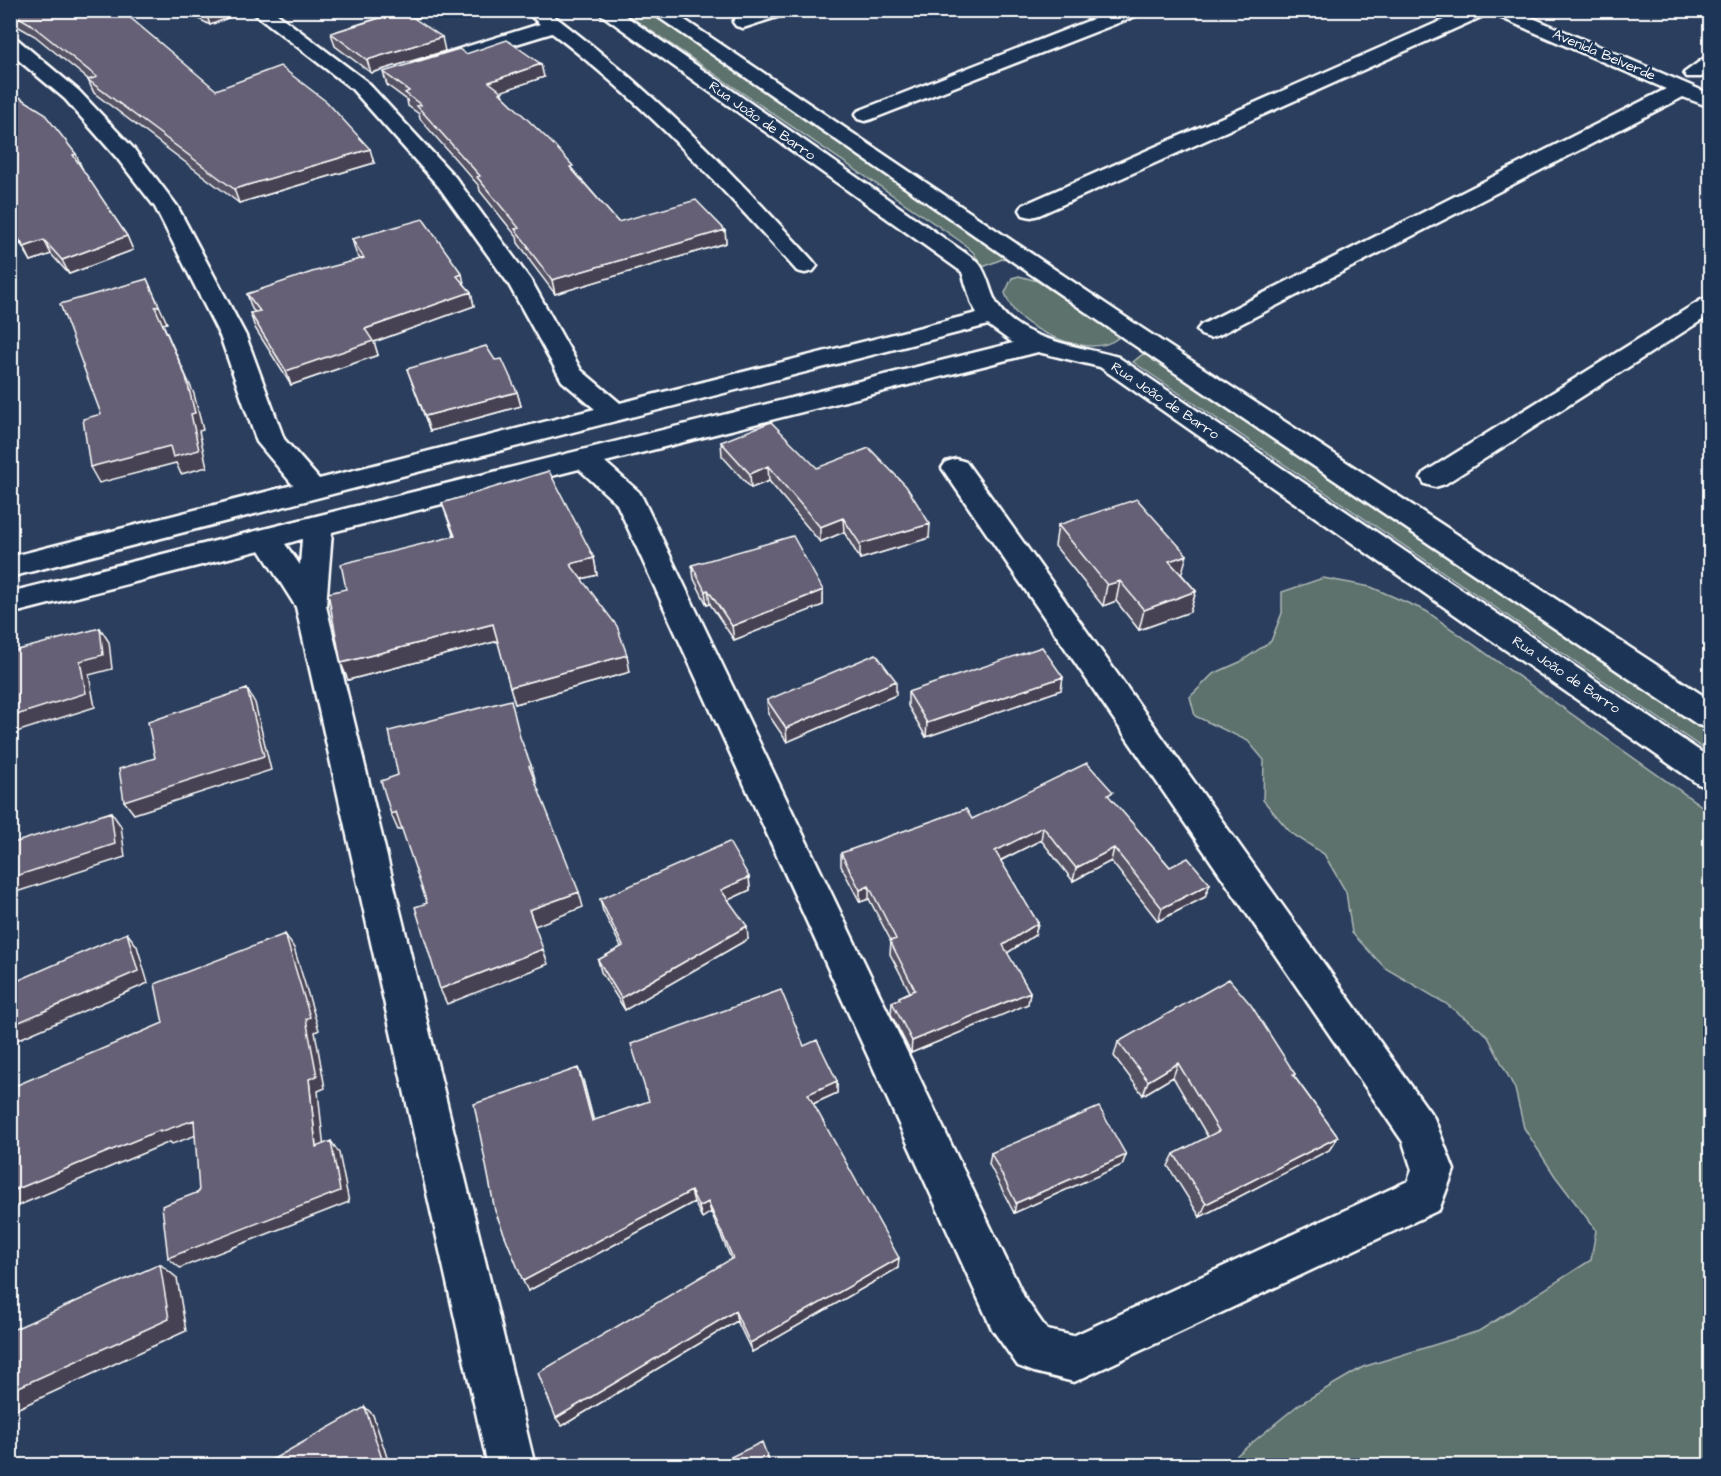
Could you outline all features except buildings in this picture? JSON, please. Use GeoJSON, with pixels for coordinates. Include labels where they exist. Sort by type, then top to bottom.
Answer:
{"type":"FeatureCollection","features":[{"type":"Feature","properties":{"kind":"street"},"geometry":{"type":"LineString","coordinates":[[259,10],[359,85],[447,182],[520,282],[571,375],[614,412]]}},
{"type":"Feature","properties":{"kind":"street"},"geometry":{"type":"LineString","coordinates":[[533,10],[670,122],[737,189],[805,266]]}},
{"type":"Feature","properties":{"kind":"street","name":"Rua João de Barro"},"geometry":{"type":"LineString","coordinates":[[604,10],[970,267],[976,274],[991,274],[982,300],[993,316],[1010,330],[1039,344],[1067,353],[1110,362],[1710,775]]}},
{"type":"Feature","properties":{"kind":"street","name":"Rua João de Barro"},"geometry":{"type":"LineString","coordinates":[[657,10],[1029,264],[1710,716]]}},
{"type":"Feature","properties":{"kind":"street"},"geometry":{"type":"LineString","coordinates":[[743,22],[779,10]]}},
{"type":"Feature","properties":{"kind":"street"},"geometry":{"type":"LineString","coordinates":[[865,115],[1134,10]]}},
{"type":"Feature","properties":{"kind":"street"},"geometry":{"type":"LineString","coordinates":[[1030,210],[1483,10]]}},
{"type":"Feature","properties":{"kind":"street","name":"Avenida Belverde"},"geometry":{"type":"LineString","coordinates":[[1497,10],[1545,31],[1699,76]]}},
{"type":"Feature","properties":{"kind":"street","name":"Avenida Belverde"},"geometry":{"type":"LineString","coordinates":[[1535,10],[1616,52],[1659,60],[1699,76],[1710,101]]}},
{"type":"Feature","properties":{"kind":"street"},"geometry":{"type":"LineString","coordinates":[[402,72],[555,26]]}},
{"type":"Feature","properties":{"kind":"street"},"geometry":{"type":"LineString","coordinates":[[10,43],[72,95],[125,153],[166,206],[233,336],[271,442],[312,489]]}},
{"type":"Feature","properties":{"kind":"street"},"geometry":{"type":"LineString","coordinates":[[1210,330],[1699,76]]}},
{"type":"Feature","properties":{"kind":"street"},"geometry":{"type":"LineString","coordinates":[[359,85],[381,79]]}},
{"type":"Feature","properties":{"kind":"street"},"geometry":{"type":"LineString","coordinates":[[991,274],[1029,264]]}},
{"type":"Feature","properties":{"kind":"street"},"geometry":{"type":"LineString","coordinates":[[1435,478],[1710,305]]}},
{"type":"Feature","properties":{"kind":"street"},"geometry":{"type":"LineString","coordinates":[[10,567],[993,316]]}},
{"type":"Feature","properties":{"kind":"street"},"geometry":{"type":"LineString","coordinates":[[1092,357],[1120,351],[1128,346],[1134,334]]}},
{"type":"Feature","properties":{"kind":"street"},"geometry":{"type":"LineString","coordinates":[[10,603],[1039,344]]}},
{"type":"Feature","properties":{"kind":"street"},"geometry":{"type":"LineString","coordinates":[[850,352],[875,385]]}},
{"type":"Feature","properties":{"kind":"street"},"geometry":{"type":"LineString","coordinates":[[565,424],[571,375]]}},
{"type":"Feature","properties":{"kind":"street"},"geometry":{"type":"LineString","coordinates":[[743,379],[764,413]]}},
{"type":"Feature","properties":{"kind":"street"},"geometry":{"type":"LineString","coordinates":[[263,501],[271,442]]}},
{"type":"Feature","properties":{"kind":"street"},"geometry":{"type":"LineString","coordinates":[[629,499],[630,447]]}},
{"type":"Feature","properties":{"kind":"street"},"geometry":{"type":"LineString","coordinates":[[584,458],[629,499],[1008,1313],[1034,1350],[1074,1359],[1425,1195],[1433,1170],[1420,1132],[956,468]]}},
{"type":"Feature","properties":{"kind":"street"},"geometry":{"type":"LineString","coordinates":[[318,524],[311,606],[512,1466]]}},
{"type":"Feature","properties":{"kind":"street"},"geometry":{"type":"LineString","coordinates":[[266,537],[311,606]]}},
{"type":"Feature","properties":{"kind":"street"},"geometry":{"type":"LineString","coordinates":[[115,540],[121,576]]}},
{"type":"Feature","properties":{"kind":"green space"},"geometry":{"type":"Polygon","coordinates":[[[622,11],[650,11],[1007,257],[983,267],[973,252],[960,241],[622,11]]]}},
{"type":"Feature","properties":{"kind":"green space"},"geometry":{"type":"Polygon","coordinates":[[[1019,276],[1037,281],[1110,329],[1118,338],[1107,344],[1080,345],[1051,336],[1026,322],[1015,312],[1005,293],[1012,278],[1019,276]]]}},
{"type":"Feature","properties":{"kind":"green space"},"geometry":{"type":"Polygon","coordinates":[[[1148,350],[1710,724],[1710,753],[1133,362],[1148,350]]]}},
{"type":"Feature","properties":{"kind":"green space"},"geometry":{"type":"Polygon","coordinates":[[[1323,578],[1371,587],[1426,611],[1710,812],[1710,1465],[1225,1465],[1298,1405],[1363,1367],[1479,1331],[1591,1260],[1596,1230],[1555,1176],[1524,1128],[1515,1089],[1487,1035],[1445,1003],[1385,968],[1352,933],[1346,892],[1324,854],[1291,833],[1263,800],[1264,760],[1248,741],[1195,716],[1190,697],[1213,674],[1240,662],[1271,641],[1282,613],[1282,592],[1323,578]]]}}]}
